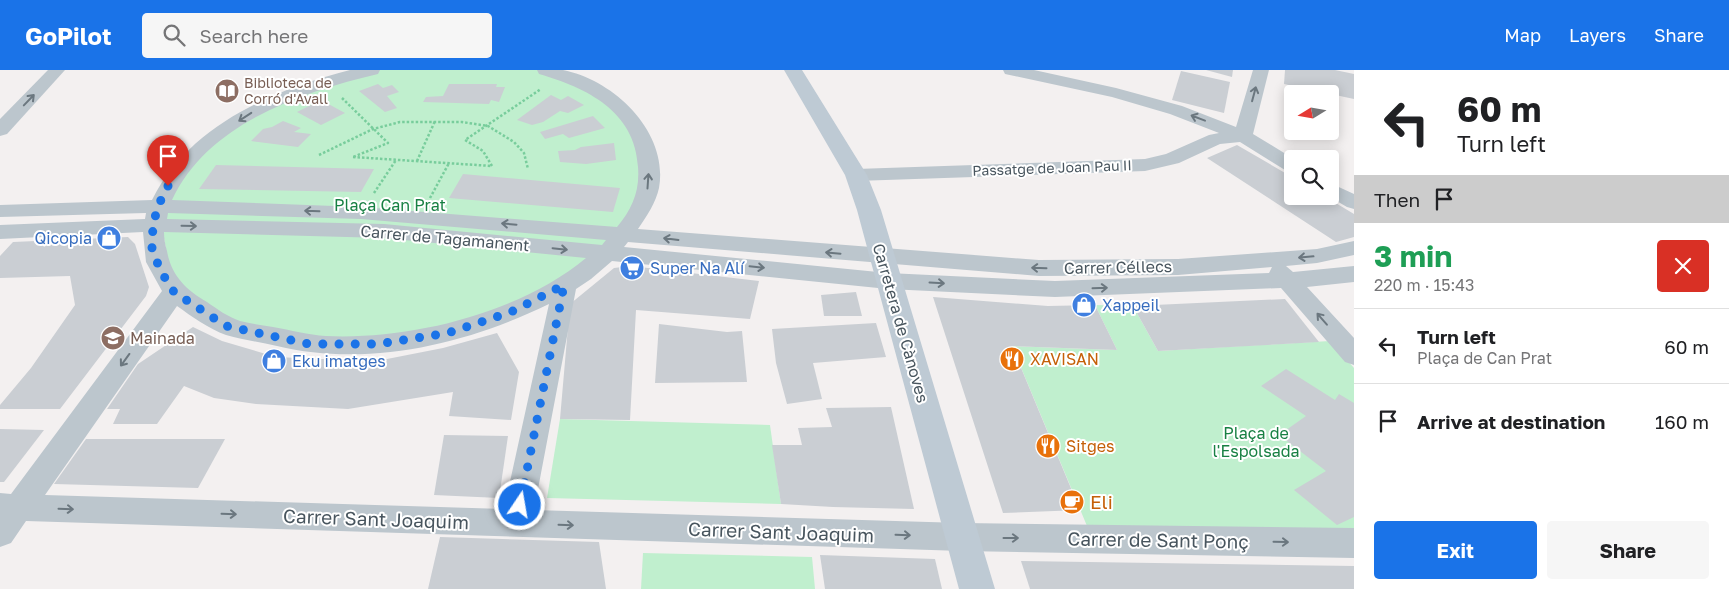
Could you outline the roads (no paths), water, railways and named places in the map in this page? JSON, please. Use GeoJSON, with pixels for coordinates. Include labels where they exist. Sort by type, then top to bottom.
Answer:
{"type":"FeatureCollection","features":[{"type":"Feature","properties":{"kind":"street"},"geometry":{"type":"LineString","coordinates":[[0,130],[57,70]]}},
{"type":"Feature","properties":{"kind":"street"},"geometry":{"type":"LineString","coordinates":[[372,70],[312,78],[214,137],[182,167],[168,186],[155,216],[152,248],[160,270],[174,292],[226,326],[309,344],[378,344],[448,333],[511,312],[564,285],[606,254],[625,234],[641,209],[649,184],[647,145],[625,111],[612,100],[567,74]]}},
{"type":"Feature","properties":{"kind":"street","name":"Carretera de Cànoves"},"geometry":{"type":"LineString","coordinates":[[793,70],[856,175],[869,210],[977,589]]}},
{"type":"Feature","properties":{"kind":"street"},"geometry":{"type":"LineString","coordinates":[[1011,70],[1116,93],[1176,110],[1243,136],[1284,161]]}},
{"type":"Feature","properties":{"kind":"street"},"geometry":{"type":"LineString","coordinates":[[1243,136],[1261,70]]}},
{"type":"Feature","properties":{"kind":"street","name":"Passatge de Joan Pau II"},"geometry":{"type":"LineString","coordinates":[[856,175],[1145,165],[1172,159],[1216,139],[1243,136]]}},
{"type":"Feature","properties":{"kind":"street"},"geometry":{"type":"LineString","coordinates":[[1339,194],[1354,203]]}},
{"type":"Feature","properties":{"kind":"street","name":"Carrer de Tagamanent"},"geometry":{"type":"LineString","coordinates":[[0,211],[155,216],[384,231],[606,254],[885,269]]}},
{"type":"Feature","properties":{"kind":"street","name":"Carrer de Tagamanent"},"geometry":{"type":"LineString","coordinates":[[0,232],[155,216],[362,213],[421,216],[682,240],[885,269]]}},
{"type":"Feature","properties":{"kind":"street","name":"Carrer Céllecs"},"geometry":{"type":"LineString","coordinates":[[885,269],[1178,267],[1317,256],[1354,248]]}},
{"type":"Feature","properties":{"kind":"street"},"geometry":{"type":"LineString","coordinates":[[1267,260],[1289,280],[1354,356]]}},
{"type":"Feature","properties":{"kind":"street","name":"Carrer Céllecs"},"geometry":{"type":"LineString","coordinates":[[885,269],[1055,289],[1190,285],[1325,278],[1354,274]]}},
{"type":"Feature","properties":{"kind":"street"},"geometry":{"type":"LineString","coordinates":[[516,523],[564,285]]}},
{"type":"Feature","properties":{"kind":"street"},"geometry":{"type":"LineString","coordinates":[[0,533],[10,507],[174,292]]}},
{"type":"Feature","properties":{"kind":"street","name":"Carrer Sant Joaquim"},"geometry":{"type":"LineString","coordinates":[[10,507],[962,537]]}},
{"type":"Feature","properties":{"kind":"street","name":"Carrer de Sant Ponç"},"geometry":{"type":"LineString","coordinates":[[962,537],[1354,543]]}},
{"type":"Feature","properties":{"kind":"place","name":"Biblioteca de Corró d'Avall"},"geometry":{"type":"Point","coordinates":[227,91]}},
{"type":"Feature","properties":{"kind":"place","name":"Qicopia"},"geometry":{"type":"Point","coordinates":[109,238]}},
{"type":"Feature","properties":{"kind":"place","name":"Super Na Alí"},"geometry":{"type":"Point","coordinates":[632,268]}},
{"type":"Feature","properties":{"kind":"place","name":"Xappeil"},"geometry":{"type":"Point","coordinates":[1084,305]}},
{"type":"Feature","properties":{"kind":"place","name":"Mainada"},"geometry":{"type":"Point","coordinates":[113,338]}},
{"type":"Feature","properties":{"kind":"place","name":"XAVISAN"},"geometry":{"type":"Point","coordinates":[1012,359]}},
{"type":"Feature","properties":{"kind":"place","name":"Eku imatges"},"geometry":{"type":"Point","coordinates":[274,361]}},
{"type":"Feature","properties":{"kind":"place","name":"Sitges"},"geometry":{"type":"Point","coordinates":[1048,446]}},
{"type":"Feature","properties":{"kind":"place","name":"Eli"},"geometry":{"type":"Point","coordinates":[1072,502]}},
{"type":"Feature","properties":{"kind":"park label","name":"Plaça Can Prat"},"geometry":{"type":"Point","coordinates":[390,205]}},
{"type":"Feature","properties":{"kind":"park label","name":"Plaça de l'Espolsada"},"geometry":{"type":"Point","coordinates":[1256,442]}}]}
